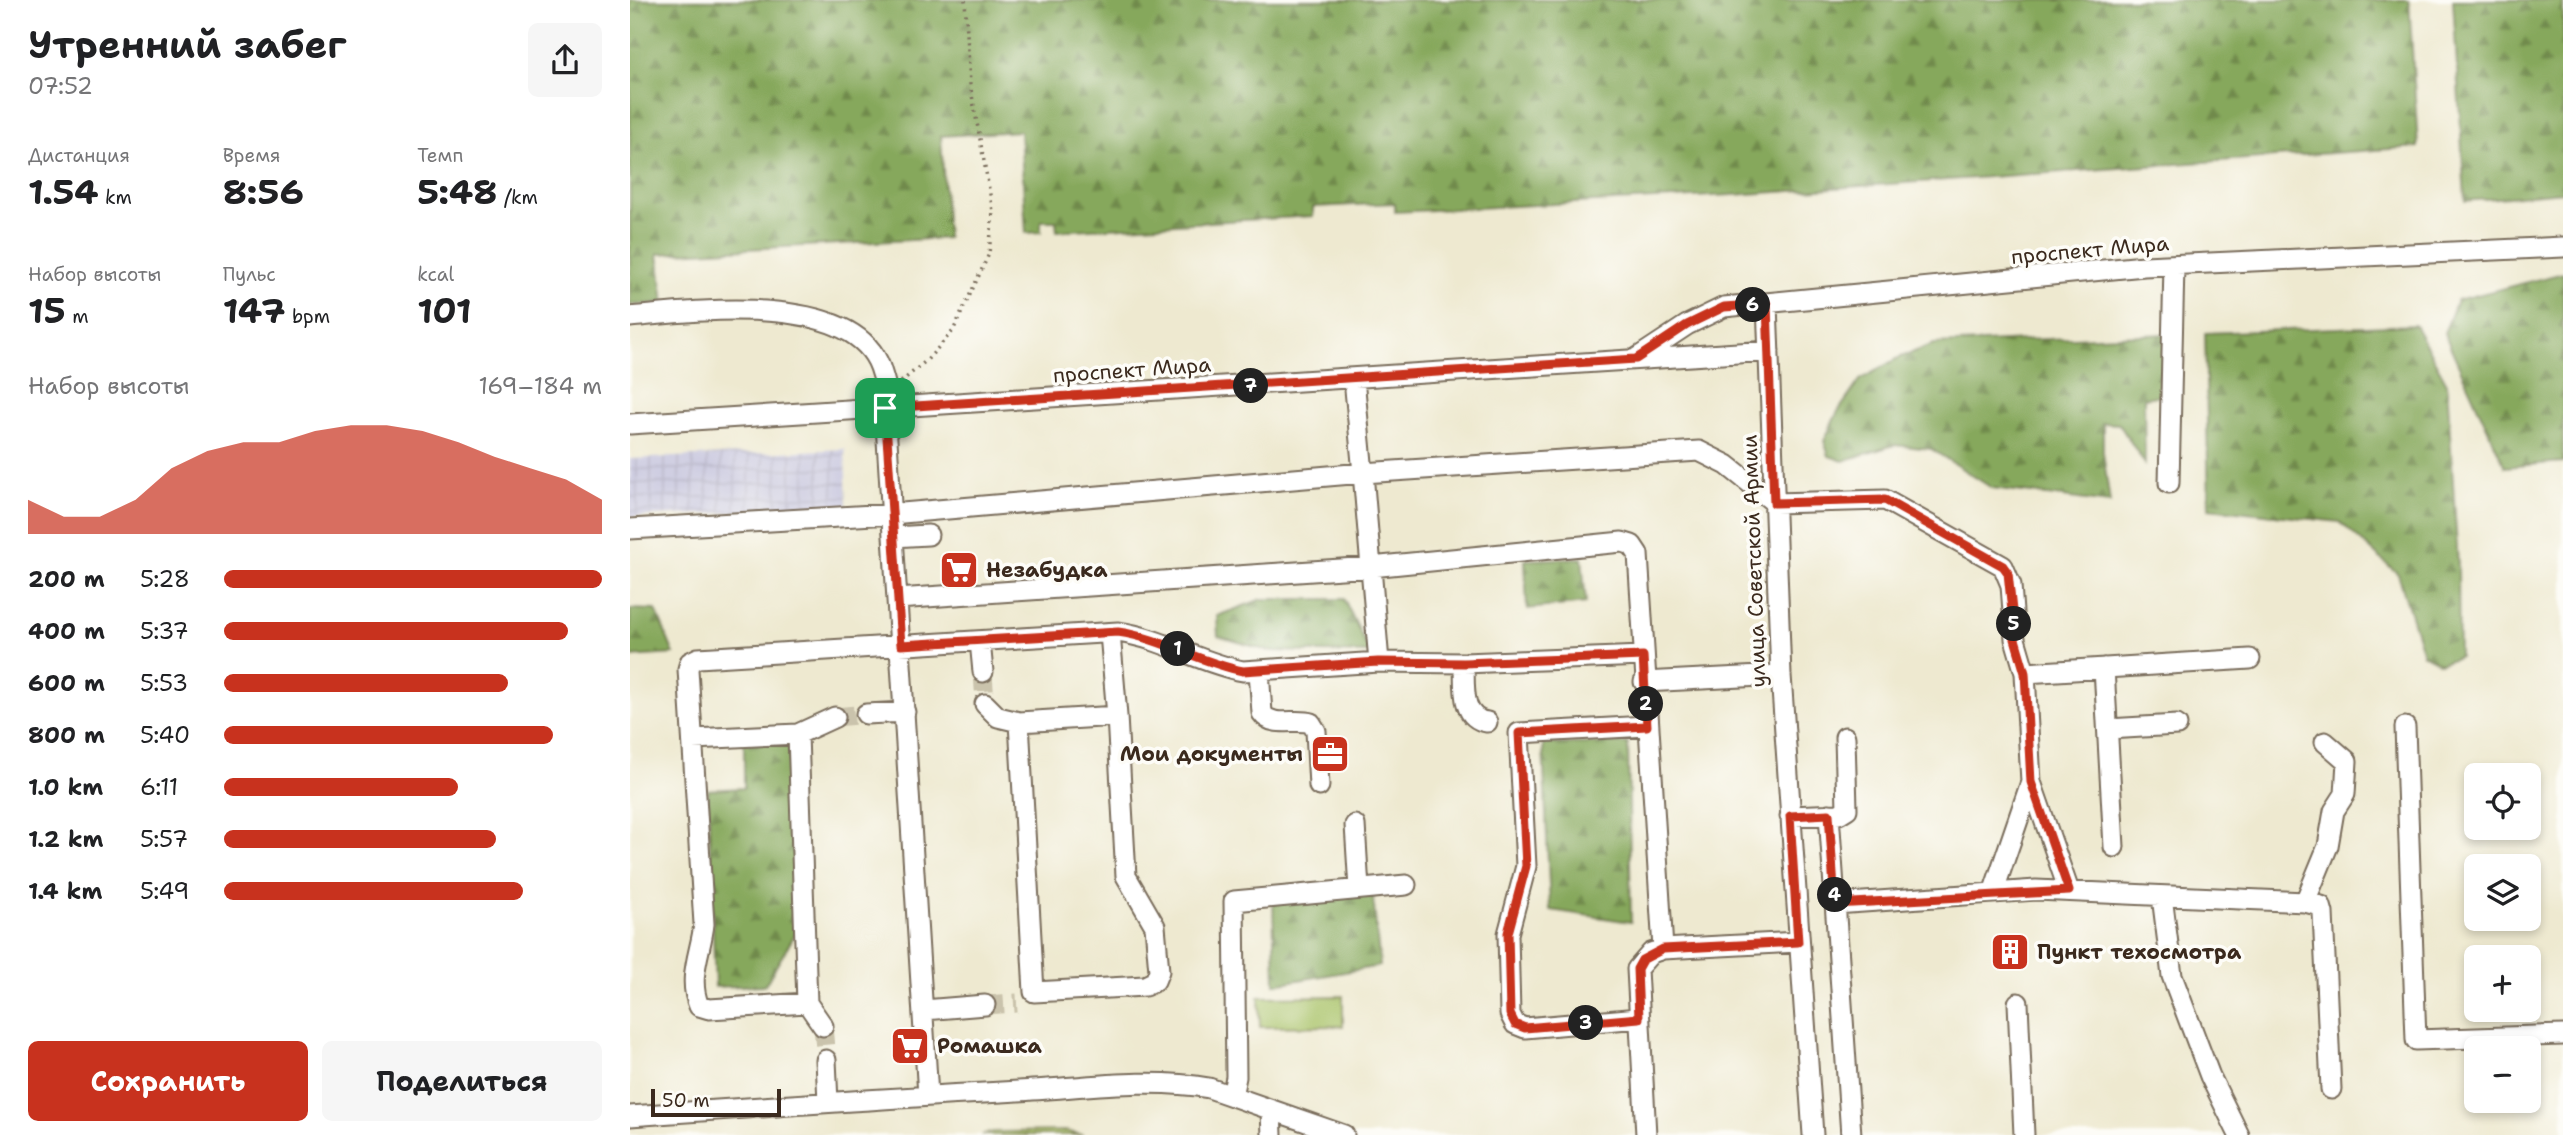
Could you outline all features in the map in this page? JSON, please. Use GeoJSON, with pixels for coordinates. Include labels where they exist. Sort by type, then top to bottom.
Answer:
{"type":"FeatureCollection","features":[{"type":"Feature","properties":{"kind":"street","name":"проспект Мира"},"geometry":{"type":"LineString","coordinates":[[1636,359],[1687,325],[1724,307],[2174,265],[2563,247]]}},
{"type":"Feature","properties":{"kind":"street"},"geometry":{"type":"LineString","coordinates":[[2169,483],[2174,265]]}},
{"type":"Feature","properties":{"kind":"street","name":"улица Советской Армии"},"geometry":{"type":"LineString","coordinates":[[1767,304],[1781,675],[1813,1135]]}},
{"type":"Feature","properties":{"kind":"street"},"geometry":{"type":"LineString","coordinates":[[630,317],[753,310],[812,317],[847,332],[875,354],[887,400],[891,514],[928,1096]]}},
{"type":"Feature","properties":{"kind":"street","name":"проспект Мира"},"geometry":{"type":"LineString","coordinates":[[630,424],[887,400],[1354,379],[1769,351]]}},
{"type":"Feature","properties":{"kind":"street"},"geometry":{"type":"LineString","coordinates":[[1354,379],[1378,662]]}},
{"type":"Feature","properties":{"kind":"street"},"geometry":{"type":"LineString","coordinates":[[630,529],[891,514],[1363,472],[1699,452],[1721,460],[1774,503],[1885,500],[2003,566],[2011,585],[2015,639],[2025,673],[2031,782],[2069,891]]}},
{"type":"Feature","properties":{"kind":"street"},"geometry":{"type":"LineString","coordinates":[[893,537],[928,534]]}},
{"type":"Feature","properties":{"kind":"street"},"geometry":{"type":"LineString","coordinates":[[897,598],[1371,567],[1622,542],[1632,545],[1637,554],[1663,949]]}},
{"type":"Feature","properties":{"kind":"street"},"geometry":{"type":"LineString","coordinates":[[807,1003],[709,1009],[699,1006],[694,975],[704,924],[688,669],[690,662],[698,658],[1110,633],[1144,635],[1224,668],[1259,671],[1378,662],[1464,663],[1643,656]]}},
{"type":"Feature","properties":{"kind":"street"},"geometry":{"type":"LineString","coordinates":[[1019,723],[1026,997],[1145,986],[1155,981],[1159,971],[1156,926],[1126,876],[1110,633]]}},
{"type":"Feature","properties":{"kind":"street"},"geometry":{"type":"LineString","coordinates":[[980,641],[983,672]]}},
{"type":"Feature","properties":{"kind":"street"},"geometry":{"type":"LineString","coordinates":[[2025,673],[2250,659]]}},
{"type":"Feature","properties":{"kind":"street"},"geometry":{"type":"LineString","coordinates":[[1464,663],[1467,709],[1471,716],[1519,733],[1647,726]]}},
{"type":"Feature","properties":{"kind":"street"},"geometry":{"type":"LineString","coordinates":[[2104,668],[2114,847]]}},
{"type":"Feature","properties":{"kind":"street"},"geometry":{"type":"LineString","coordinates":[[1259,671],[1262,713],[1266,718],[1273,721],[1303,720],[1311,723],[1315,731],[1319,786]]}},
{"type":"Feature","properties":{"kind":"street"},"geometry":{"type":"LineString","coordinates":[[1644,682],[1781,675]]}},
{"type":"Feature","properties":{"kind":"street"},"geometry":{"type":"LineString","coordinates":[[985,704],[998,717],[1019,723],[1116,716]]}},
{"type":"Feature","properties":{"kind":"street"},"geometry":{"type":"LineString","coordinates":[[866,714],[905,712]]}},
{"type":"Feature","properties":{"kind":"street"},"geometry":{"type":"LineString","coordinates":[[693,739],[798,734],[835,717]]}},
{"type":"Feature","properties":{"kind":"street"},"geometry":{"type":"LineString","coordinates":[[2108,729],[2177,724]]}},
{"type":"Feature","properties":{"kind":"street"},"geometry":{"type":"LineString","coordinates":[[2405,727],[2416,1040],[2563,1035]]}},
{"type":"Feature","properties":{"kind":"street"},"geometry":{"type":"LineString","coordinates":[[1519,733],[1526,866],[1508,933],[1510,1014],[1515,1024],[1525,1028],[1639,1018]]}},
{"type":"Feature","properties":{"kind":"street"},"geometry":{"type":"LineString","coordinates":[[798,734],[807,1003],[823,1026]]}},
{"type":"Feature","properties":{"kind":"street"},"geometry":{"type":"LineString","coordinates":[[1790,816],[1829,814],[1847,809],[1845,737]]}},
{"type":"Feature","properties":{"kind":"street"},"geometry":{"type":"LineString","coordinates":[[2305,902],[2328,846],[2334,811],[2345,794],[2348,782],[2347,761],[2326,742]]}},
{"type":"Feature","properties":{"kind":"street"},"geometry":{"type":"LineString","coordinates":[[1993,893],[2031,782]]}},
{"type":"Feature","properties":{"kind":"street"},"geometry":{"type":"LineString","coordinates":[[1829,814],[1851,1135]]}},
{"type":"Feature","properties":{"kind":"street"},"geometry":{"type":"LineString","coordinates":[[1355,825],[1359,889]]}},
{"type":"Feature","properties":{"kind":"street"},"geometry":{"type":"LineString","coordinates":[[1232,1096],[1236,1077],[1234,901],[1406,885]]}},
{"type":"Feature","properties":{"kind":"street"},"geometry":{"type":"LineString","coordinates":[[1835,904],[1993,893],[2069,891],[2305,902],[2321,906],[2331,1089]]}},
{"type":"Feature","properties":{"kind":"street"},"geometry":{"type":"LineString","coordinates":[[2162,896],[2172,976],[2210,1076],[2239,1135]]}},
{"type":"Feature","properties":{"kind":"street"},"geometry":{"type":"LineString","coordinates":[[1646,1135],[1637,969],[1642,960],[1663,949],[1798,942]]}},
{"type":"Feature","properties":{"kind":"street"},"geometry":{"type":"LineString","coordinates":[[2018,1003],[2024,1135]]}},
{"type":"Feature","properties":{"kind":"street"},"geometry":{"type":"LineString","coordinates":[[924,1010],[985,1005]]}},
{"type":"Feature","properties":{"kind":"street"},"geometry":{"type":"LineString","coordinates":[[825,1059],[828,1102]]}},
{"type":"Feature","properties":{"kind":"street"},"geometry":{"type":"LineString","coordinates":[[630,1116],[928,1096],[1149,1084],[1189,1085],[1232,1096],[1344,1135]]}},
{"type":"Feature","properties":{"kind":"street"},"geometry":{"type":"LineString","coordinates":[[1271,1111],[1272,1135]]}},
{"type":"Feature","properties":{"kind":"path"},"geometry":{"type":"LineString","coordinates":[[887,400],[953,331],[989,254],[993,211],[970,84],[965,0]]}},
{"type":"Feature","properties":{"kind":"shaded area"},"geometry":{"type":"Polygon","coordinates":[[[845,449],[847,508],[630,517],[630,459],[845,449]]]}},
{"type":"Feature","properties":{"kind":"green space"},"geometry":{"type":"Polygon","coordinates":[[[630,0],[2409,0],[2418,147],[1733,195],[1395,212],[1395,203],[1313,207],[1313,216],[1057,231],[1056,221],[1041,221],[1041,232],[1026,233],[1020,131],[941,136],[947,238],[658,254],[664,303],[630,305],[630,0]]]}},
{"type":"Feature","properties":{"kind":"green space"},"geometry":{"type":"Polygon","coordinates":[[[2453,0],[2563,0],[2563,192],[2465,201],[2453,0]]]}},
{"type":"Feature","properties":{"kind":"green space"},"geometry":{"type":"Polygon","coordinates":[[[2563,273],[2563,462],[2505,467],[2444,333],[2457,300],[2563,273]]]}},
{"type":"Feature","properties":{"kind":"green space"},"geometry":{"type":"Polygon","coordinates":[[[2415,325],[2447,383],[2458,566],[2459,657],[2440,663],[2423,654],[2398,574],[2340,522],[2209,508],[2205,333],[2415,325]]]}},
{"type":"Feature","properties":{"kind":"green space"},"geometry":{"type":"Polygon","coordinates":[[[2167,334],[2162,395],[2144,398],[2145,464],[2119,424],[2103,423],[2103,452],[2110,503],[1992,488],[1931,449],[1894,445],[1843,461],[1829,456],[1824,441],[1837,413],[1860,380],[1896,359],[1934,344],[2167,334]]]}},
{"type":"Feature","properties":{"kind":"green space"},"geometry":{"type":"Polygon","coordinates":[[[1582,558],[1586,603],[1527,609],[1525,560],[1582,558]]]}},
{"type":"Feature","properties":{"kind":"green space"},"geometry":{"type":"Polygon","coordinates":[[[1262,599],[1344,599],[1370,653],[1268,651],[1218,636],[1217,616],[1262,599]]]}},
{"type":"Feature","properties":{"kind":"green space"},"geometry":{"type":"Polygon","coordinates":[[[630,609],[656,610],[674,654],[630,657],[630,609]]]}},
{"type":"Feature","properties":{"kind":"green space"},"geometry":{"type":"Polygon","coordinates":[[[789,741],[797,931],[765,985],[715,987],[708,790],[744,788],[744,743],[789,741]]]}},
{"type":"Feature","properties":{"kind":"green space"},"geometry":{"type":"Polygon","coordinates":[[[1628,743],[1631,922],[1550,910],[1543,744],[1628,743]]]}},
{"type":"Feature","properties":{"kind":"green space"},"geometry":{"type":"Polygon","coordinates":[[[1372,887],[1380,966],[1275,984],[1273,897],[1372,887]]]}},
{"type":"Feature","properties":{"kind":"green space"},"geometry":{"type":"Polygon","coordinates":[[[1343,996],[1343,1026],[1260,1027],[1259,997],[1343,996]]]}},
{"type":"Feature","properties":{"kind":"green space"},"geometry":{"type":"Polygon","coordinates":[[[1065,1131],[1083,1135],[982,1135],[993,1132],[1065,1131]]]}},
{"type":"Feature","properties":{"kind":"tunnel"},"geometry":{"type":"LineString","coordinates":[[983,672],[985,704]]}},
{"type":"Feature","properties":{"kind":"tunnel"},"geometry":{"type":"LineString","coordinates":[[835,717],[866,714]]}},
{"type":"Feature","properties":{"kind":"tunnel"},"geometry":{"type":"LineString","coordinates":[[985,1005],[1017,1003]]}},
{"type":"Feature","properties":{"kind":"tunnel"},"geometry":{"type":"LineString","coordinates":[[823,1026],[826,1060]]}},
{"type":"Feature","properties":{"kind":"place","name":"Незабудка"},"geometry":{"type":"Point","coordinates":[959,570]}},
{"type":"Feature","properties":{"kind":"place","name":"Мои документы"},"geometry":{"type":"Point","coordinates":[1330,754]}},
{"type":"Feature","properties":{"kind":"place","name":"Пункт техосмотра"},"geometry":{"type":"Point","coordinates":[2010,952]}},
{"type":"Feature","properties":{"kind":"place","name":"Ромашка"},"geometry":{"type":"Point","coordinates":[910,1046]}},
{"type":"Feature","properties":{"kind":"route"},"geometry":{"type":"LineString","coordinates":[[1767,304],[1774,503],[1885,500],[2003,566],[2008,573],[2015,639],[2025,673],[2031,782],[2069,891],[2036,890],[1835,904],[1829,814],[1790,816],[1798,942],[1663,949],[1651,953],[1642,960],[1637,969],[1639,1018],[1525,1028],[1515,1024],[1510,1014],[1507,947],[1508,933],[1525,879],[1526,866],[1519,733],[1647,726],[1643,656],[1464,663],[1378,662],[1243,671],[1224,668],[1144,635],[1118,632],[901,645],[885,408],[1636,359],[1687,325],[1724,307],[1767,304]]}}]}
